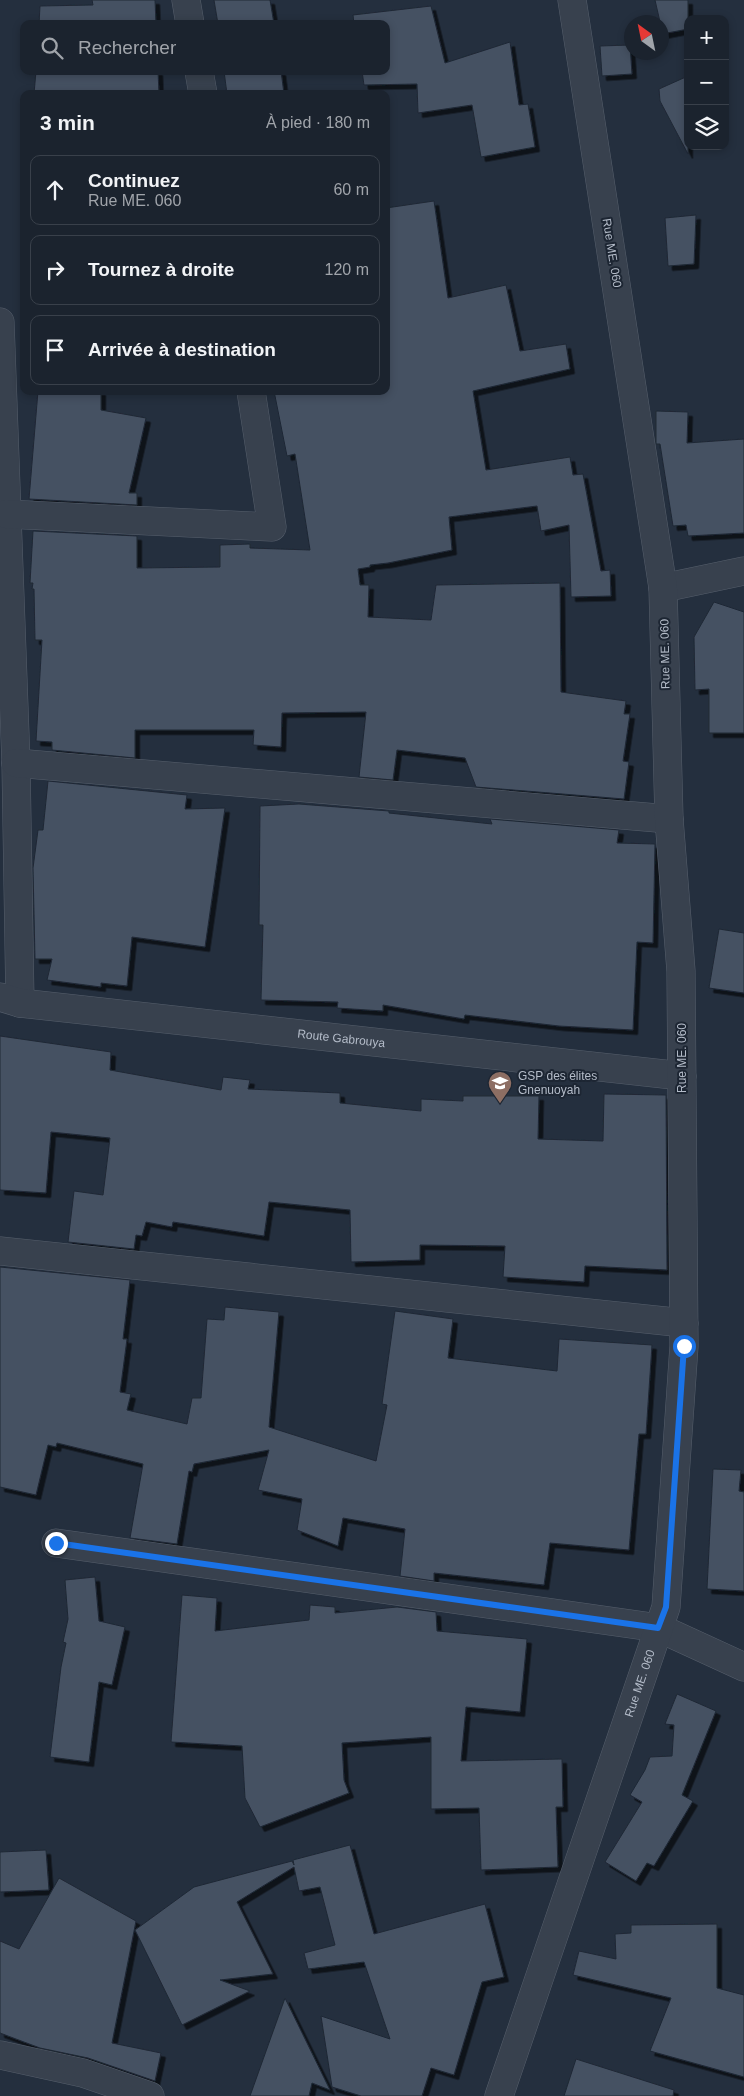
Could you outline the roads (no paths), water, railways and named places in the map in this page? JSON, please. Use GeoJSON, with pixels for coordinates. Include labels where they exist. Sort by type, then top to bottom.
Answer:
{"type":"FeatureCollection","features":[{"type":"Feature","properties":{"kind":"street"},"geometry":{"type":"LineString","coordinates":[[186,0],[189,20]]}},
{"type":"Feature","properties":{"kind":"street","name":"Rue ME. 060"},"geometry":{"type":"LineString","coordinates":[[499,2096],[666,1607],[684,1323],[681,971],[669,820],[663,588],[572,0]]}},
{"type":"Feature","properties":{"kind":"street"},"geometry":{"type":"LineString","coordinates":[[200,75],[202,90]]}},
{"type":"Feature","properties":{"kind":"street"},"geometry":{"type":"LineString","coordinates":[[0,322],[16,763],[10,1000]]}},
{"type":"Feature","properties":{"kind":"street"},"geometry":{"type":"LineString","coordinates":[[6,514],[272,526],[252,395]]}},
{"type":"Feature","properties":{"kind":"street"},"geometry":{"type":"LineString","coordinates":[[663,588],[744,572]]}},
{"type":"Feature","properties":{"kind":"street"},"geometry":{"type":"LineString","coordinates":[[16,763],[669,820]]}},
{"type":"Feature","properties":{"kind":"street","name":"Route Gabrouya"},"geometry":{"type":"LineString","coordinates":[[10,1000],[682,1076]]}},
{"type":"Feature","properties":{"kind":"street"},"geometry":{"type":"LineString","coordinates":[[0,1252],[684,1323]]}},
{"type":"Feature","properties":{"kind":"street"},"geometry":{"type":"LineString","coordinates":[[56,1543],[658,1628],[744,1667]]}},
{"type":"Feature","properties":{"kind":"street"},"geometry":{"type":"LineString","coordinates":[[0,2055],[83,2073],[150,2096]]}},
{"type":"Feature","properties":{"kind":"place","name":"GSP des élites Gnenuoyah"},"geometry":{"type":"Point","coordinates":[500,1104]}}]}
